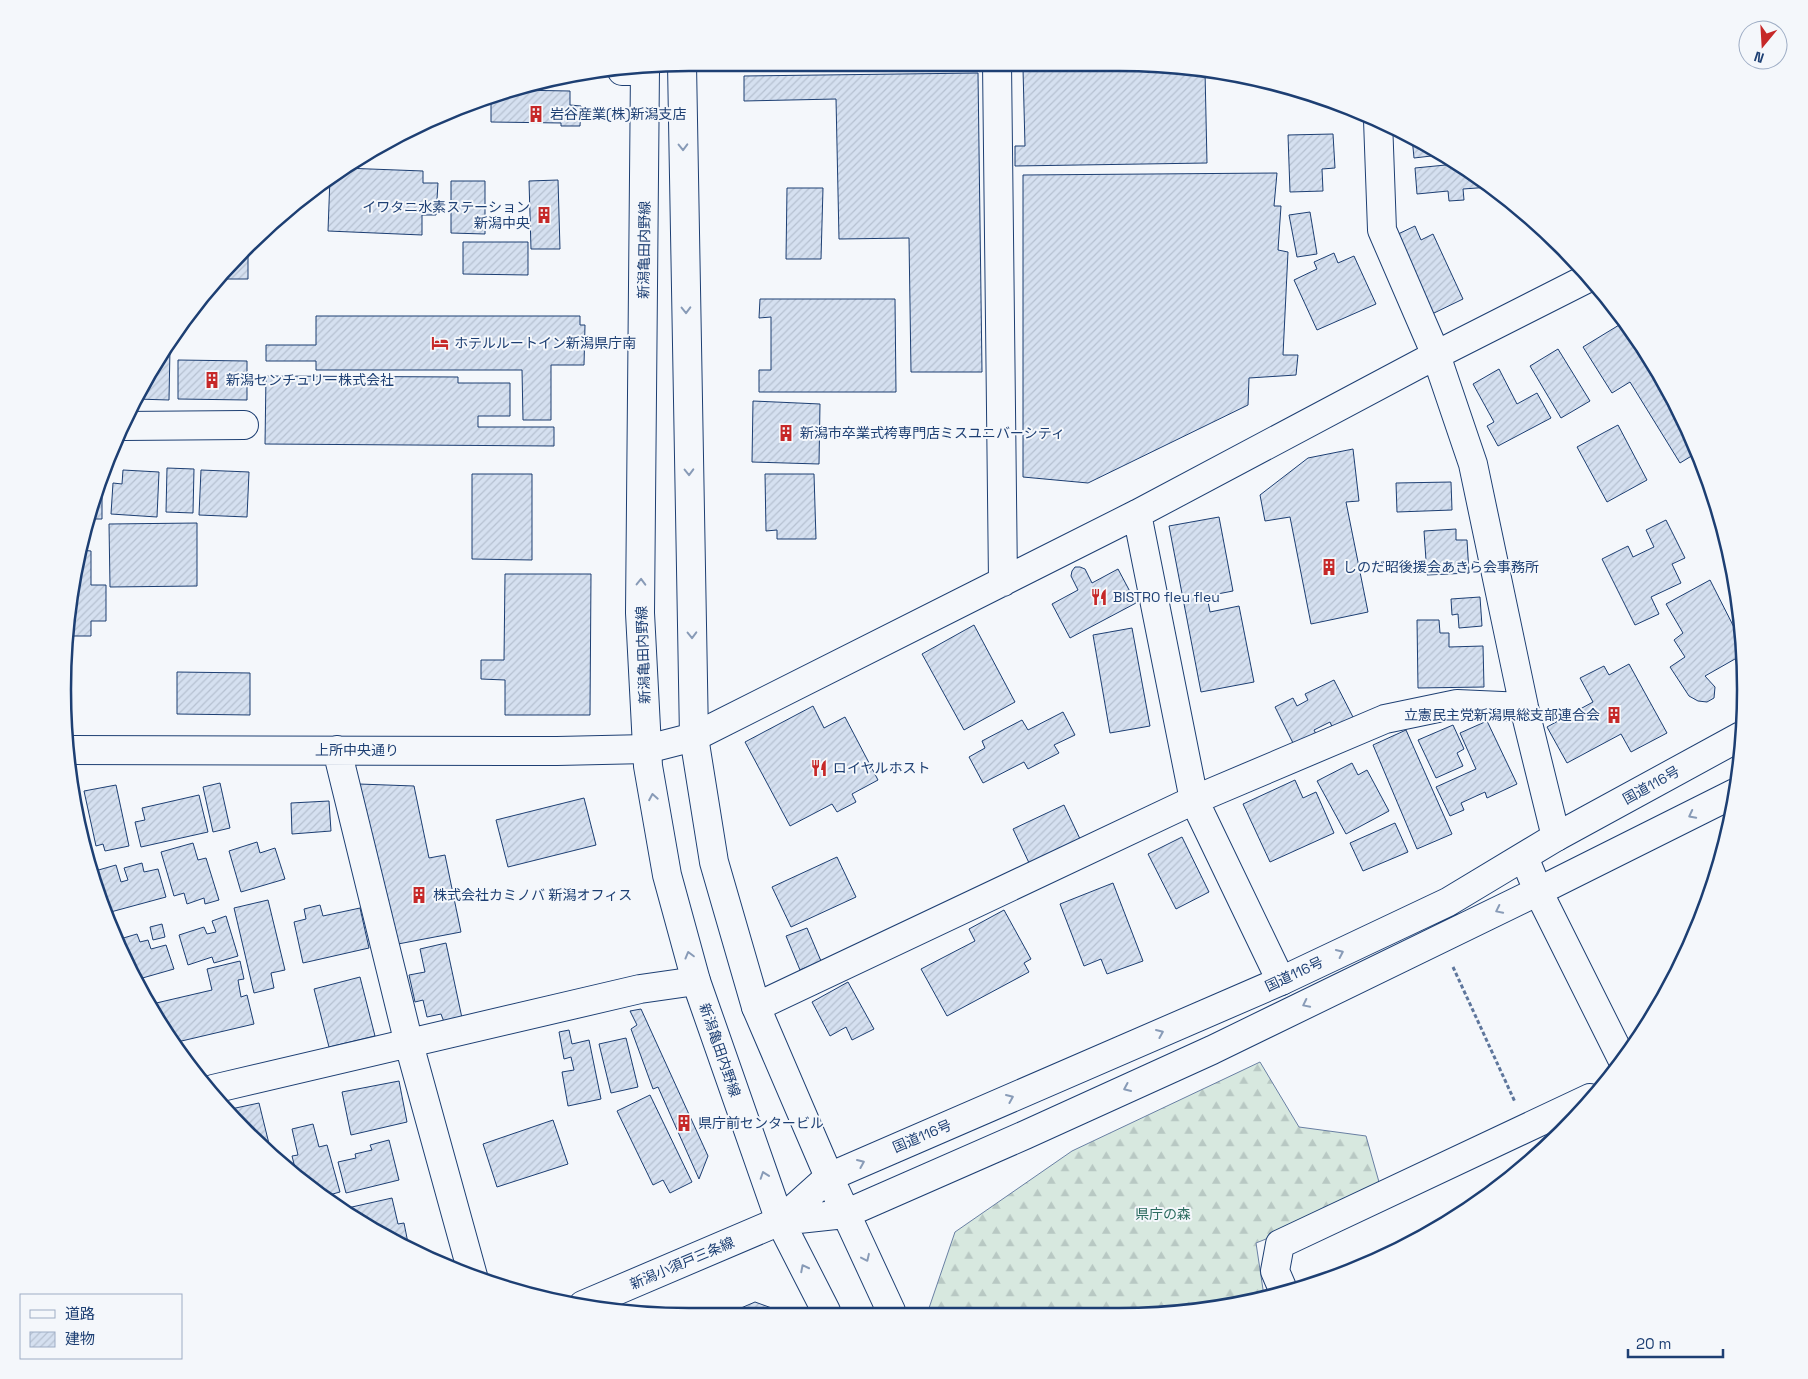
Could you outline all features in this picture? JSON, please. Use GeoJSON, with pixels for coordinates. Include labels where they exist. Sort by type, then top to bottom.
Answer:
{"type":"FeatureCollection","features":[{"type":"Feature","properties":{"kind":"main road"},"geometry":{"type":"LineString","coordinates":[[682,71],[694,737],[714,862],[756,1007],[845,1214],[890,1308]]}},
{"type":"Feature","properties":{"kind":"main road"},"geometry":{"type":"LineString","coordinates":[[997,71],[1003,582]]}},
{"type":"Feature","properties":{"kind":"main road","name":"新潟亀田内野線"},"geometry":{"type":"LineString","coordinates":[[638,74],[640,613],[648,766],[667,875],[696,981],[780,1221]]}},
{"type":"Feature","properties":{"kind":"main road"},"geometry":{"type":"LineString","coordinates":[[1378,129],[1382,230],[1436,355],[1473,464],[1524,707],[1556,837]]}},
{"type":"Feature","properties":{"kind":"main road","name":"上所中央通り"},"geometry":{"type":"LineString","coordinates":[[75,750],[647,750],[694,737],[1137,514],[1436,355],[1582,281]]}},
{"type":"Feature","properties":{"kind":"main road"},"geometry":{"type":"LineString","coordinates":[[130,426],[244,425]]}},
{"type":"Feature","properties":{"kind":"main road"},"geometry":{"type":"LineString","coordinates":[[1137,514],[1194,800],[1281,981]]}},
{"type":"Feature","properties":{"kind":"main road"},"geometry":{"type":"LineString","coordinates":[[756,1007],[1194,800],[1385,719],[1457,704],[1524,707]]}},
{"type":"Feature","properties":{"kind":"main road","name":"国道116号"},"geometry":{"type":"LineString","coordinates":[[780,1221],[829,1177],[1281,981],[1448,902],[1556,837],[1734,740]]}},
{"type":"Feature","properties":{"kind":"main road"},"geometry":{"type":"LineString","coordinates":[[337,750],[409,1044],[471,1268]]}},
{"type":"Feature","properties":{"kind":"main road"},"geometry":{"type":"LineString","coordinates":[[824,1308],[780,1221],[845,1214],[1212,1050],[1727,797]]}},
{"type":"Feature","properties":{"kind":"main road"},"geometry":{"type":"LineString","coordinates":[[1524,857],[1538,891],[1619,1053]]}},
{"type":"Feature","properties":{"kind":"main road"},"geometry":{"type":"LineString","coordinates":[[217,1088],[640,989],[696,981]]}},
{"type":"Feature","properties":{"kind":"main road"},"geometry":{"type":"LineString","coordinates":[[1282,1286],[1275,1271],[1280,1244],[1576,1104]]}},
{"type":"Feature","properties":{"kind":"main road","name":"新潟小須戸三条線"},"geometry":{"type":"LineString","coordinates":[[595,1300],[780,1221]]}},
{"type":"Feature","properties":{"kind":"path"},"geometry":{"type":"LineString","coordinates":[[1453,967],[1526,1128]]}},
{"type":"Feature","properties":{"kind":"green space","name":"県庁の森"},"geometry":{"type":"Polygon","coordinates":[[[1260,1062],[1299,1127],[1366,1136],[1379,1182],[1331,1213],[1256,1243],[1263,1291],[1199,1302],[1159,1306],[1118,1308],[929,1308],[955,1232],[1072,1151],[1260,1062]]]}},
{"type":"Feature","properties":{"kind":"building"},"geometry":{"type":"Polygon","coordinates":[[[1023,71],[1118,71],[1205,78],[1207,163],[1015,166],[1015,146],[1025,146],[1023,71]]]}},
{"type":"Feature","properties":{"kind":"building"},"geometry":{"type":"Polygon","coordinates":[[[978,73],[982,372],[911,372],[909,238],[839,239],[836,99],[744,101],[744,76],[978,73]]]}},
{"type":"Feature","properties":{"kind":"building","name":"岩谷産業(株)新潟支店"},"geometry":{"type":"Polygon","coordinates":[[[536,90],[570,91],[570,105],[581,106],[580,126],[561,126],[561,123],[491,122],[491,104],[536,90]]]}},
{"type":"Feature","properties":{"kind":"building"},"geometry":{"type":"Polygon","coordinates":[[[1333,134],[1335,168],[1322,169],[1323,191],[1290,192],[1288,135],[1333,134]]]}},
{"type":"Feature","properties":{"kind":"building"},"geometry":{"type":"Polygon","coordinates":[[[1413,146],[1431,156],[1414,158],[1413,146]]]}},
{"type":"Feature","properties":{"kind":"building"},"geometry":{"type":"Polygon","coordinates":[[[1446,165],[1480,188],[1463,189],[1464,200],[1449,201],[1448,191],[1417,194],[1415,168],[1446,165]]]}},
{"type":"Feature","properties":{"kind":"building"},"geometry":{"type":"Polygon","coordinates":[[[357,168],[423,171],[423,183],[438,183],[436,215],[422,215],[422,235],[328,231],[330,187],[357,168]]]}},
{"type":"Feature","properties":{"kind":"building"},"geometry":{"type":"Polygon","coordinates":[[[1277,173],[1274,206],[1281,206],[1278,250],[1288,252],[1283,355],[1298,355],[1296,375],[1249,378],[1248,405],[1088,483],[1023,477],[1023,175],[1277,173]]]}},
{"type":"Feature","properties":{"kind":"building","name":"イワタニ水素ステーション 新潟中央"},"geometry":{"type":"Polygon","coordinates":[[[558,180],[560,249],[531,249],[529,181],[558,180]]]}},
{"type":"Feature","properties":{"kind":"building"},"geometry":{"type":"Polygon","coordinates":[[[451,181],[485,181],[485,234],[451,233],[451,181]]]}},
{"type":"Feature","properties":{"kind":"building"},"geometry":{"type":"Polygon","coordinates":[[[787,188],[823,188],[821,259],[786,259],[787,188]]]}},
{"type":"Feature","properties":{"kind":"building"},"geometry":{"type":"Polygon","coordinates":[[[1310,212],[1317,254],[1297,257],[1289,215],[1310,212]]]}},
{"type":"Feature","properties":{"kind":"building"},"geometry":{"type":"Polygon","coordinates":[[[1415,226],[1421,240],[1433,234],[1463,299],[1432,314],[1396,235],[1415,226]]]}},
{"type":"Feature","properties":{"kind":"building"},"geometry":{"type":"Polygon","coordinates":[[[463,242],[528,242],[528,275],[463,274],[463,242]]]}},
{"type":"Feature","properties":{"kind":"building"},"geometry":{"type":"Polygon","coordinates":[[[1334,253],[1338,263],[1354,256],[1376,304],[1317,330],[1294,280],[1317,269],[1314,262],[1334,253]]]}},
{"type":"Feature","properties":{"kind":"building"},"geometry":{"type":"Polygon","coordinates":[[[248,256],[248,279],[228,279],[248,256]]]}},
{"type":"Feature","properties":{"kind":"building"},"geometry":{"type":"Polygon","coordinates":[[[760,299],[895,299],[896,392],[759,392],[759,370],[771,370],[771,317],[759,318],[760,299]]]}},
{"type":"Feature","properties":{"kind":"building"},"geometry":{"type":"Polygon","coordinates":[[[316,316],[580,316],[580,325],[585,325],[584,365],[551,365],[551,420],[523,420],[522,370],[316,370],[316,361],[266,361],[266,345],[316,345],[316,316]]]}},
{"type":"Feature","properties":{"kind":"building"},"geometry":{"type":"Polygon","coordinates":[[[1618,326],[1654,380],[1691,456],[1680,463],[1630,382],[1612,393],[1583,347],[1618,326]]]}},
{"type":"Feature","properties":{"kind":"building"},"geometry":{"type":"Polygon","coordinates":[[[1558,349],[1590,401],[1561,418],[1530,366],[1558,349]]]}},
{"type":"Feature","properties":{"kind":"building"},"geometry":{"type":"Polygon","coordinates":[[[170,354],[169,400],[144,399],[170,354]]]}},
{"type":"Feature","properties":{"kind":"building","name":"新潟センチュリー株式会社"},"geometry":{"type":"Polygon","coordinates":[[[178,360],[247,361],[247,400],[178,399],[178,360]]]}},
{"type":"Feature","properties":{"kind":"building"},"geometry":{"type":"Polygon","coordinates":[[[1499,369],[1517,404],[1537,393],[1551,418],[1498,446],[1487,426],[1494,422],[1473,384],[1499,369]]]}},
{"type":"Feature","properties":{"kind":"building"},"geometry":{"type":"Polygon","coordinates":[[[266,376],[458,377],[458,383],[510,383],[510,416],[478,416],[478,427],[554,427],[554,446],[265,444],[266,376]]]}},
{"type":"Feature","properties":{"kind":"building","name":"新潟市卒業式袴専門店ミスユニバーシティ"},"geometry":{"type":"Polygon","coordinates":[[[753,401],[820,404],[819,464],[752,462],[753,401]]]}},
{"type":"Feature","properties":{"kind":"building"},"geometry":{"type":"Polygon","coordinates":[[[1618,425],[1647,480],[1607,502],[1577,447],[1618,425]]]}},
{"type":"Feature","properties":{"kind":"building","name":"しのだ昭後援会あきら会事務所"},"geometry":{"type":"Polygon","coordinates":[[[1353,449],[1359,501],[1346,502],[1368,612],[1311,624],[1290,517],[1265,521],[1260,495],[1308,458],[1353,449]]]}},
{"type":"Feature","properties":{"kind":"building"},"geometry":{"type":"Polygon","coordinates":[[[167,468],[194,469],[193,513],[166,512],[167,468]]]}},
{"type":"Feature","properties":{"kind":"building"},"geometry":{"type":"Polygon","coordinates":[[[123,470],[159,472],[157,517],[111,514],[113,483],[122,484],[123,470]]]}},
{"type":"Feature","properties":{"kind":"building"},"geometry":{"type":"Polygon","coordinates":[[[201,470],[249,472],[247,517],[199,515],[201,470]]]}},
{"type":"Feature","properties":{"kind":"building"},"geometry":{"type":"Polygon","coordinates":[[[472,474],[532,474],[532,560],[472,559],[472,474]]]}},
{"type":"Feature","properties":{"kind":"building"},"geometry":{"type":"Polygon","coordinates":[[[765,474],[814,474],[816,539],[777,539],[777,530],[766,531],[765,474]]]}},
{"type":"Feature","properties":{"kind":"building"},"geometry":{"type":"Polygon","coordinates":[[[1451,482],[1452,510],[1397,512],[1396,483],[1451,482]]]}},
{"type":"Feature","properties":{"kind":"building"},"geometry":{"type":"Polygon","coordinates":[[[102,497],[102,519],[95,519],[102,497]]]}},
{"type":"Feature","properties":{"kind":"building"},"geometry":{"type":"Polygon","coordinates":[[[1219,517],[1233,591],[1207,596],[1210,612],[1239,606],[1254,682],[1201,692],[1169,526],[1219,517]]]}},
{"type":"Feature","properties":{"kind":"building"},"geometry":{"type":"Polygon","coordinates":[[[1666,520],[1685,558],[1672,564],[1681,583],[1651,597],[1659,614],[1635,625],[1602,559],[1628,546],[1633,557],[1654,547],[1646,530],[1666,520]]]}},
{"type":"Feature","properties":{"kind":"building"},"geometry":{"type":"Polygon","coordinates":[[[197,523],[197,586],[110,587],[109,524],[197,523]]]}},
{"type":"Feature","properties":{"kind":"building"},"geometry":{"type":"Polygon","coordinates":[[[1456,529],[1456,540],[1467,540],[1469,573],[1427,575],[1424,531],[1456,529]]]}},
{"type":"Feature","properties":{"kind":"building"},"geometry":{"type":"Polygon","coordinates":[[[87,551],[91,551],[91,585],[106,585],[106,621],[91,621],[91,636],[74,636],[87,551]]]}},
{"type":"Feature","properties":{"kind":"building","name":"BISTRO fleu fleu"},"geometry":{"type":"Polygon","coordinates":[[[1075,567],[1085,569],[1092,583],[1118,569],[1136,603],[1070,638],[1052,604],[1078,590],[1071,576],[1075,567]]]}},
{"type":"Feature","properties":{"kind":"building"},"geometry":{"type":"Polygon","coordinates":[[[505,574],[591,574],[590,715],[505,715],[505,680],[481,679],[481,660],[504,660],[505,574]]]}},
{"type":"Feature","properties":{"kind":"building"},"geometry":{"type":"Polygon","coordinates":[[[1710,580],[1733,624],[1735,659],[1705,676],[1715,687],[1714,698],[1707,702],[1698,701],[1689,696],[1670,667],[1685,657],[1674,640],[1683,633],[1666,604],[1710,580]]]}},
{"type":"Feature","properties":{"kind":"building"},"geometry":{"type":"Polygon","coordinates":[[[1480,597],[1482,626],[1459,628],[1458,614],[1452,615],[1451,599],[1480,597]]]}},
{"type":"Feature","properties":{"kind":"building"},"geometry":{"type":"Polygon","coordinates":[[[1417,620],[1439,620],[1440,633],[1449,633],[1449,647],[1483,646],[1484,687],[1418,688],[1417,620]]]}},
{"type":"Feature","properties":{"kind":"building"},"geometry":{"type":"Polygon","coordinates":[[[974,625],[1015,702],[964,730],[922,654],[974,625]]]}},
{"type":"Feature","properties":{"kind":"building"},"geometry":{"type":"Polygon","coordinates":[[[1132,628],[1150,726],[1110,733],[1093,635],[1132,628]]]}},
{"type":"Feature","properties":{"kind":"building","name":"立憲民主党新潟県総支部連合会"},"geometry":{"type":"Polygon","coordinates":[[[1629,664],[1667,733],[1631,752],[1621,734],[1567,763],[1547,727],[1593,702],[1580,678],[1604,666],[1609,675],[1629,664]]]}},
{"type":"Feature","properties":{"kind":"building"},"geometry":{"type":"Polygon","coordinates":[[[177,672],[250,673],[250,715],[177,714],[177,672]]]}},
{"type":"Feature","properties":{"kind":"building"},"geometry":{"type":"Polygon","coordinates":[[[1334,680],[1354,719],[1333,729],[1330,722],[1314,730],[1316,734],[1294,745],[1275,707],[1293,698],[1297,706],[1308,700],[1305,694],[1334,680]]]}},
{"type":"Feature","properties":{"kind":"building"},"geometry":{"type":"Polygon","coordinates":[[[813,706],[824,728],[845,717],[878,780],[852,794],[856,802],[837,812],[832,804],[790,826],[745,742],[813,706]]]}},
{"type":"Feature","properties":{"kind":"building"},"geometry":{"type":"Polygon","coordinates":[[[1063,712],[1075,735],[1054,745],[1059,753],[1028,769],[1024,762],[983,783],[969,757],[985,748],[982,741],[1022,720],[1028,730],[1063,712]]]}},
{"type":"Feature","properties":{"kind":"building"},"geometry":{"type":"Polygon","coordinates":[[[1487,721],[1517,784],[1487,798],[1485,792],[1461,803],[1464,810],[1450,816],[1436,787],[1476,769],[1460,733],[1487,721]]]}},
{"type":"Feature","properties":{"kind":"building"},"geometry":{"type":"Polygon","coordinates":[[[1453,725],[1464,749],[1457,753],[1463,766],[1436,778],[1418,740],[1453,725]]]}},
{"type":"Feature","properties":{"kind":"building"},"geometry":{"type":"Polygon","coordinates":[[[1406,730],[1452,834],[1417,849],[1373,745],[1406,730]]]}},
{"type":"Feature","properties":{"kind":"building"},"geometry":{"type":"Polygon","coordinates":[[[1352,763],[1358,775],[1367,770],[1389,811],[1346,834],[1317,781],[1352,763]]]}},
{"type":"Feature","properties":{"kind":"building"},"geometry":{"type":"Polygon","coordinates":[[[1295,780],[1303,798],[1316,792],[1334,833],[1270,862],[1243,804],[1295,780]]]}},
{"type":"Feature","properties":{"kind":"building"},"geometry":{"type":"Polygon","coordinates":[[[220,783],[230,828],[213,832],[203,787],[220,783]]]}},
{"type":"Feature","properties":{"kind":"building","name":"株式会社カミノバ 新潟オフィス"},"geometry":{"type":"Polygon","coordinates":[[[359,784],[414,786],[429,858],[445,855],[461,932],[398,944],[359,784]]]}},
{"type":"Feature","properties":{"kind":"building"},"geometry":{"type":"Polygon","coordinates":[[[116,785],[129,846],[105,851],[103,844],[96,846],[84,791],[116,785]]]}},
{"type":"Feature","properties":{"kind":"building"},"geometry":{"type":"Polygon","coordinates":[[[199,795],[208,832],[141,847],[135,822],[145,820],[142,808],[199,795]]]}},
{"type":"Feature","properties":{"kind":"building"},"geometry":{"type":"Polygon","coordinates":[[[584,798],[596,845],[508,867],[496,820],[584,798]]]}},
{"type":"Feature","properties":{"kind":"building"},"geometry":{"type":"Polygon","coordinates":[[[329,801],[331,831],[292,834],[291,803],[329,801]]]}},
{"type":"Feature","properties":{"kind":"building"},"geometry":{"type":"Polygon","coordinates":[[[1064,805],[1081,841],[1030,865],[1013,829],[1064,805]]]}},
{"type":"Feature","properties":{"kind":"building"},"geometry":{"type":"Polygon","coordinates":[[[1395,823],[1408,852],[1363,871],[1350,843],[1395,823]]]}},
{"type":"Feature","properties":{"kind":"building"},"geometry":{"type":"Polygon","coordinates":[[[1182,837],[1209,892],[1176,909],[1148,854],[1182,837]]]}},
{"type":"Feature","properties":{"kind":"building"},"geometry":{"type":"Polygon","coordinates":[[[257,842],[260,853],[275,848],[285,879],[241,892],[229,851],[257,842]]]}},
{"type":"Feature","properties":{"kind":"building"},"geometry":{"type":"Polygon","coordinates":[[[193,843],[198,860],[206,858],[219,900],[205,904],[204,898],[187,904],[184,893],[174,896],[161,852],[193,843]]]}},
{"type":"Feature","properties":{"kind":"building"},"geometry":{"type":"Polygon","coordinates":[[[837,857],[856,897],[791,927],[772,887],[837,857]]]}},
{"type":"Feature","properties":{"kind":"building"},"geometry":{"type":"Polygon","coordinates":[[[142,863],[144,872],[158,869],[166,897],[113,911],[98,870],[116,865],[121,882],[128,880],[124,868],[142,863]]]}},
{"type":"Feature","properties":{"kind":"building"},"geometry":{"type":"Polygon","coordinates":[[[1113,883],[1143,961],[1107,974],[1101,959],[1084,966],[1060,904],[1113,883]]]}},
{"type":"Feature","properties":{"kind":"building"},"geometry":{"type":"Polygon","coordinates":[[[268,900],[285,970],[271,973],[274,988],[254,993],[234,908],[268,900]]]}},
{"type":"Feature","properties":{"kind":"building"},"geometry":{"type":"Polygon","coordinates":[[[320,905],[323,916],[360,908],[369,948],[303,963],[294,922],[306,919],[304,909],[320,905]]]}},
{"type":"Feature","properties":{"kind":"building"},"geometry":{"type":"Polygon","coordinates":[[[1004,910],[1031,959],[1024,963],[1029,972],[947,1016],[921,969],[975,941],[969,929],[1004,910]]]}},
{"type":"Feature","properties":{"kind":"building"},"geometry":{"type":"Polygon","coordinates":[[[226,916],[238,956],[214,963],[212,957],[188,965],[179,935],[204,927],[207,934],[216,932],[212,921],[226,916]]]}},
{"type":"Feature","properties":{"kind":"building"},"geometry":{"type":"Polygon","coordinates":[[[162,924],[165,937],[153,940],[150,927],[162,924]]]}},
{"type":"Feature","properties":{"kind":"building"},"geometry":{"type":"Polygon","coordinates":[[[807,928],[821,961],[800,970],[786,936],[807,928]]]}},
{"type":"Feature","properties":{"kind":"building"},"geometry":{"type":"Polygon","coordinates":[[[137,934],[140,942],[148,940],[151,949],[166,945],[174,969],[143,978],[124,938],[137,934]]]}},
{"type":"Feature","properties":{"kind":"building"},"geometry":{"type":"Polygon","coordinates":[[[446,943],[462,1018],[444,1022],[441,1014],[427,1017],[423,1000],[415,1002],[409,975],[425,972],[420,949],[446,943]]]}},
{"type":"Feature","properties":{"kind":"building"},"geometry":{"type":"Polygon","coordinates":[[[240,961],[244,979],[238,980],[241,997],[247,995],[254,1024],[181,1041],[156,1003],[212,990],[207,969],[240,961]]]}},
{"type":"Feature","properties":{"kind":"building"},"geometry":{"type":"Polygon","coordinates":[[[360,977],[375,1036],[329,1047],[314,989],[360,977]]]}},
{"type":"Feature","properties":{"kind":"building"},"geometry":{"type":"Polygon","coordinates":[[[848,982],[874,1029],[852,1040],[846,1027],[830,1036],[812,1002],[848,982]]]}},
{"type":"Feature","properties":{"kind":"building","name":"県庁前センタービル"},"geometry":{"type":"Polygon","coordinates":[[[641,1009],[708,1156],[699,1179],[658,1087],[653,1089],[631,1029],[637,1025],[630,1011],[641,1009]]]}},
{"type":"Feature","properties":{"kind":"building"},"geometry":{"type":"Polygon","coordinates":[[[569,1030],[572,1044],[589,1040],[601,1099],[568,1106],[562,1072],[574,1070],[571,1057],[564,1059],[559,1032],[569,1030]]]}},
{"type":"Feature","properties":{"kind":"building"},"geometry":{"type":"Polygon","coordinates":[[[626,1038],[638,1087],[611,1093],[599,1044],[626,1038]]]}},
{"type":"Feature","properties":{"kind":"building"},"geometry":{"type":"Polygon","coordinates":[[[399,1081],[407,1122],[351,1135],[342,1092],[399,1081]]]}},
{"type":"Feature","properties":{"kind":"building"},"geometry":{"type":"Polygon","coordinates":[[[650,1095],[692,1182],[670,1193],[663,1180],[653,1185],[617,1111],[650,1095]]]}},
{"type":"Feature","properties":{"kind":"building"},"geometry":{"type":"Polygon","coordinates":[[[259,1103],[269,1142],[252,1127],[235,1108],[259,1103]]]}},
{"type":"Feature","properties":{"kind":"building"},"geometry":{"type":"Polygon","coordinates":[[[553,1120],[568,1164],[497,1187],[483,1144],[553,1120]]]}},
{"type":"Feature","properties":{"kind":"building"},"geometry":{"type":"Polygon","coordinates":[[[313,1124],[319,1147],[327,1145],[340,1192],[332,1194],[294,1164],[292,1156],[298,1155],[292,1129],[313,1124]]]}},
{"type":"Feature","properties":{"kind":"building"},"geometry":{"type":"Polygon","coordinates":[[[389,1140],[399,1180],[346,1193],[338,1162],[356,1158],[355,1154],[372,1150],[370,1145],[389,1140]]]}},
{"type":"Feature","properties":{"kind":"building"},"geometry":{"type":"Polygon","coordinates":[[[392,1198],[398,1224],[404,1223],[407,1239],[380,1225],[351,1207],[392,1198]]]}},
{"type":"Feature","properties":{"kind":"building"},"geometry":{"type":"Polygon","coordinates":[[[755,1302],[772,1308],[741,1308],[755,1302]]]}},
{"type":"Feature","properties":{"kind":"place","name":"岩谷産業(株)新潟支店"},"geometry":{"type":"Point","coordinates":[536,114]}},
{"type":"Feature","properties":{"kind":"place","name":"イワタニ水素ステーション 新潟中央"},"geometry":{"type":"Point","coordinates":[544,215]}},
{"type":"Feature","properties":{"kind":"place","name":"ホテルルートイン新潟県庁南"},"geometry":{"type":"Point","coordinates":[440,343]}},
{"type":"Feature","properties":{"kind":"place","name":"新潟センチュリー株式会社"},"geometry":{"type":"Point","coordinates":[212,380]}},
{"type":"Feature","properties":{"kind":"place","name":"新潟市卒業式袴専門店ミスユニバーシティ"},"geometry":{"type":"Point","coordinates":[786,433]}},
{"type":"Feature","properties":{"kind":"place","name":"しのだ昭後援会あきら会事務所"},"geometry":{"type":"Point","coordinates":[1329,567]}},
{"type":"Feature","properties":{"kind":"place","name":"BISTRO fleu fleu"},"geometry":{"type":"Point","coordinates":[1099,597]}},
{"type":"Feature","properties":{"kind":"place","name":"立憲民主党新潟県総支部連合会"},"geometry":{"type":"Point","coordinates":[1614,715]}},
{"type":"Feature","properties":{"kind":"place","name":"ロイヤルホスト"},"geometry":{"type":"Point","coordinates":[819,768]}},
{"type":"Feature","properties":{"kind":"place","name":"株式会社カミノバ 新潟オフィス"},"geometry":{"type":"Point","coordinates":[419,895]}},
{"type":"Feature","properties":{"kind":"place","name":"県庁前センタービル"},"geometry":{"type":"Point","coordinates":[684,1123]}}]}
